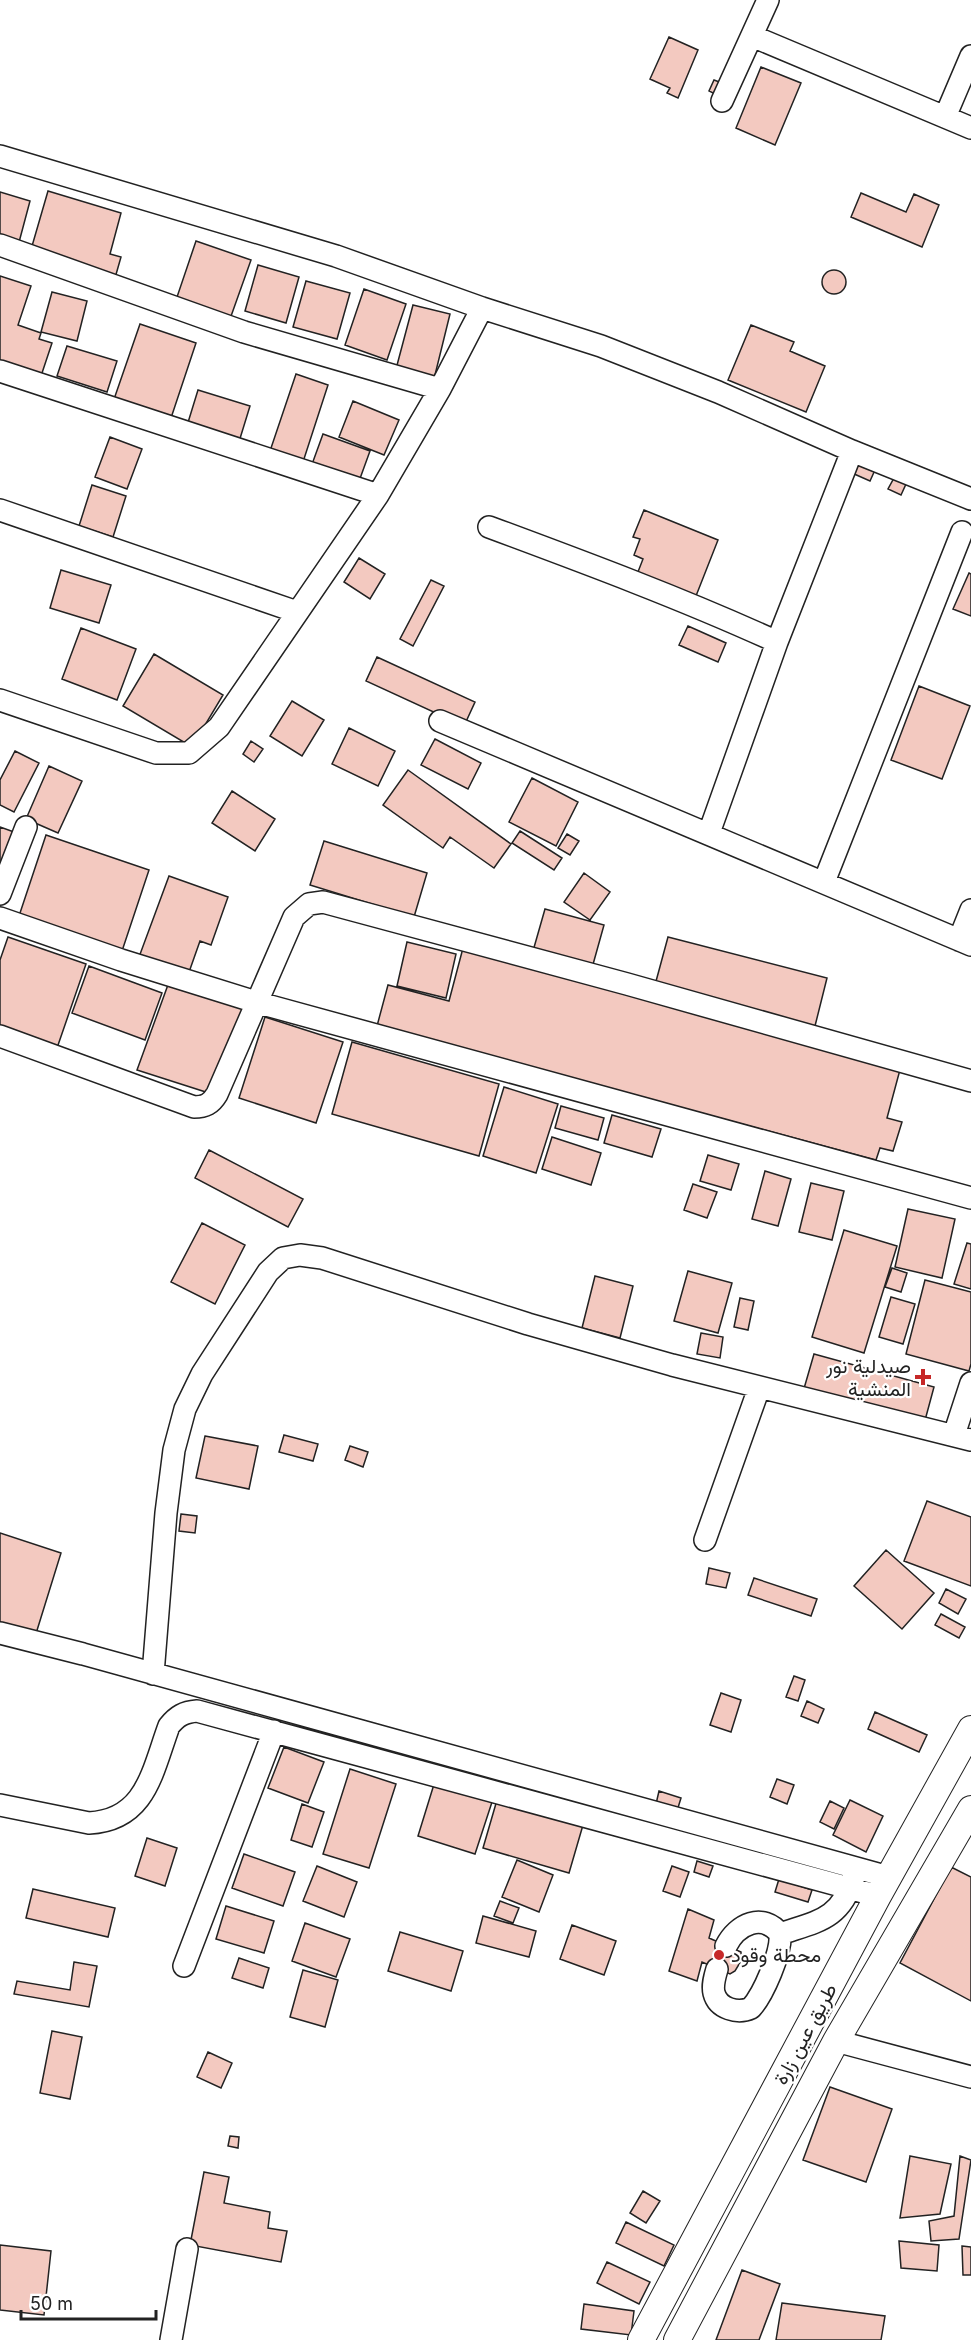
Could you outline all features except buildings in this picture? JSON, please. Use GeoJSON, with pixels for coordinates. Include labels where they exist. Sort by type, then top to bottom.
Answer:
{"type":"FeatureCollection","features":[{"type":"Feature","properties":{"kind":"main road","name":"طريق عين زارة"},"geometry":{"type":"LineString","coordinates":[[640,2340],[971,1729]]}},
{"type":"Feature","properties":{"kind":"main road","name":"طريق عين زارة"},"geometry":{"type":"LineString","coordinates":[[677,2340],[836,2042],[971,1809]]}},
{"type":"Feature","properties":{"kind":"street"},"geometry":{"type":"LineString","coordinates":[[722,101],[768,0]]}},
{"type":"Feature","properties":{"kind":"street"},"geometry":{"type":"LineString","coordinates":[[752,36],[971,128]]}},
{"type":"Feature","properties":{"kind":"street"},"geometry":{"type":"LineString","coordinates":[[945,117],[971,56]]}},
{"type":"Feature","properties":{"kind":"street"},"geometry":{"type":"LineString","coordinates":[[0,156],[336,256],[482,308],[611,350],[718,392],[971,499]]}},
{"type":"Feature","properties":{"kind":"street"},"geometry":{"type":"LineString","coordinates":[[0,245],[244,332],[440,389]]}},
{"type":"Feature","properties":{"kind":"street"},"geometry":{"type":"LineString","coordinates":[[0,700],[156,753],[189,753],[219,727],[378,495],[440,389],[482,308]]}},
{"type":"Feature","properties":{"kind":"street"},"geometry":{"type":"LineString","coordinates":[[0,372],[378,495]]}},
{"type":"Feature","properties":{"kind":"street"},"geometry":{"type":"LineString","coordinates":[[709,833],[777,642],[852,450]]}},
{"type":"Feature","properties":{"kind":"street"},"geometry":{"type":"LineString","coordinates":[[0,510],[297,612]]}},
{"type":"Feature","properties":{"kind":"street"},"geometry":{"type":"LineString","coordinates":[[489,526],[601,568],[777,642]]}},
{"type":"Feature","properties":{"kind":"street"},"geometry":{"type":"LineString","coordinates":[[824,882],[962,532]]}},
{"type":"Feature","properties":{"kind":"street"},"geometry":{"type":"LineString","coordinates":[[440,721],[965,942],[971,910]]}},
{"type":"Feature","properties":{"kind":"street"},"geometry":{"type":"LineString","coordinates":[[0,894],[26,827]]}},
{"type":"Feature","properties":{"kind":"street"},"geometry":{"type":"LineString","coordinates":[[0,1036],[194,1107],[204,1107],[212,1103],[218,1095],[294,917],[309,904],[323,902],[638,987],[971,1081]]}},
{"type":"Feature","properties":{"kind":"street"},"geometry":{"type":"LineString","coordinates":[[0,918],[121,960],[259,1002],[971,1198]]}},
{"type":"Feature","properties":{"kind":"street"},"geometry":{"type":"LineString","coordinates":[[153,1674],[166,1513],[174,1450],[185,1409],[202,1374],[241,1312],[268,1272],[283,1258],[300,1255],[322,1258],[528,1324],[759,1388],[962,1438],[971,1383]]}},
{"type":"Feature","properties":{"kind":"street"},"geometry":{"type":"LineString","coordinates":[[705,1540],[759,1388]]}},
{"type":"Feature","properties":{"kind":"street"},"geometry":{"type":"LineString","coordinates":[[0,1633],[857,1868],[884,1887]]}},
{"type":"Feature","properties":{"kind":"street"},"geometry":{"type":"LineString","coordinates":[[0,1804],[89,1823],[117,1818],[139,1800],[169,1726],[181,1715],[189,1712],[205,1712],[850,1888],[884,1887]]}},
{"type":"Feature","properties":{"kind":"street"},"geometry":{"type":"LineString","coordinates":[[184,1966],[274,1731]]}},
{"type":"Feature","properties":{"kind":"street"},"geometry":{"type":"LineString","coordinates":[[780,1935],[834,1912],[846,1899],[857,1868]]}},
{"type":"Feature","properties":{"kind":"street"},"geometry":{"type":"LineString","coordinates":[[717,1969],[714,1985],[716,1999],[734,2011],[751,2008],[758,1999],[780,1948],[780,1935],[769,1924],[753,1922],[736,1930],[726,1946]]}},
{"type":"Feature","properties":{"kind":"street"},"geometry":{"type":"LineString","coordinates":[[836,2042],[971,2077]]}},
{"type":"Feature","properties":{"kind":"street"},"geometry":{"type":"LineString","coordinates":[[171,2340],[187,2249]]}},
{"type":"Feature","properties":{"kind":"place","name":"صيدلية نور المنشية"},"geometry":{"type":"Point","coordinates":[923,1377]}},
{"type":"Feature","properties":{"kind":"place","name":"محطة وقود"},"geometry":{"type":"Point","coordinates":[719,1955]}}]}
